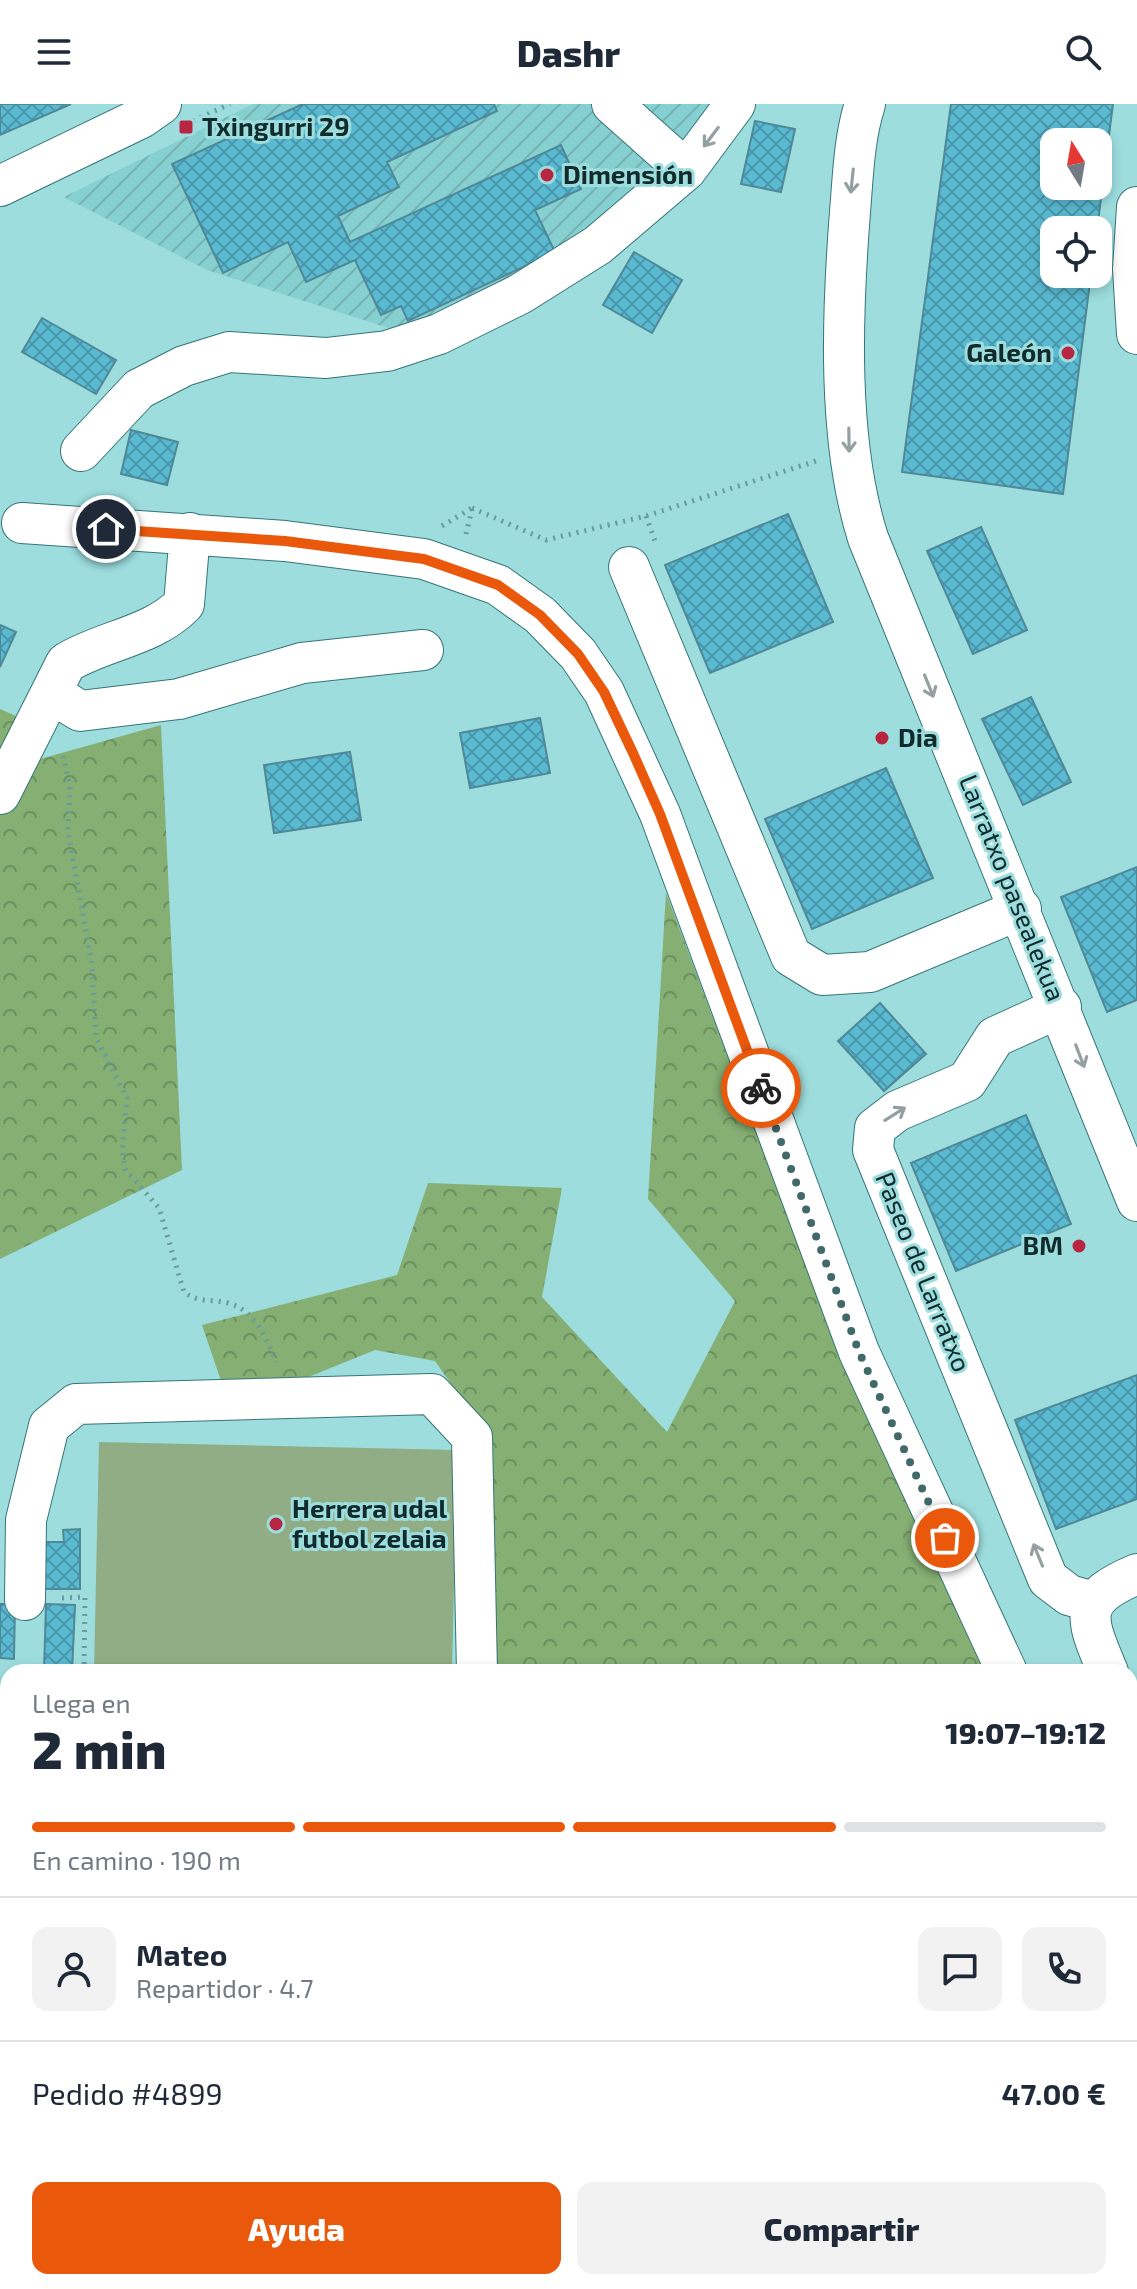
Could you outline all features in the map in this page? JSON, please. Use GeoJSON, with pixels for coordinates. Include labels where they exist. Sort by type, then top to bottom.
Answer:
{"type":"FeatureCollection","features":[{"type":"Feature","properties":{"kind":"street"},"geometry":{"type":"LineString","coordinates":[[0,186],[151,111],[194,104]]}},
{"type":"Feature","properties":{"kind":"street"},"geometry":{"type":"LineString","coordinates":[[612,104],[686,170]]}},
{"type":"Feature","properties":{"kind":"street"},"geometry":{"type":"LineString","coordinates":[[81,451],[139,389],[184,366],[229,352],[341,357],[387,351],[439,334],[520,294],[598,245],[686,170],[735,104]]}},
{"type":"Feature","properties":{"kind":"street","name":"Larratxo pasealekua"},"geometry":{"type":"LineString","coordinates":[[865,104],[859,124],[852,187],[844,311],[853,493],[868,538],[1061,1007],[1137,1201]]}},
{"type":"Feature","properties":{"kind":"street"},"geometry":{"type":"LineString","coordinates":[[1137,207],[1133,269],[1137,334]]}},
{"type":"Feature","properties":{"kind":"street"},"geometry":{"type":"LineString","coordinates":[[11,522],[190,544],[391,554],[458,568],[498,585],[540,615],[578,654],[604,692],[660,814],[859,1352],[1003,1664]]}},
{"type":"Feature","properties":{"kind":"street"},"geometry":{"type":"LineString","coordinates":[[66,702],[55,679],[74,658],[175,613],[184,604],[190,544]]}},
{"type":"Feature","properties":{"kind":"street"},"geometry":{"type":"LineString","coordinates":[[629,567],[791,956],[822,975],[870,972],[1021,909]]}},
{"type":"Feature","properties":{"kind":"street"},"geometry":{"type":"LineString","coordinates":[[0,794],[30,729],[66,702],[179,699],[302,663],[423,650]]}},
{"type":"Feature","properties":{"kind":"street","name":"Paseo de Larratxo"},"geometry":{"type":"LineString","coordinates":[[1061,1007],[995,1037],[967,1081],[897,1111],[875,1128],[873,1150],[1048,1579],[1069,1595],[1093,1602]]}},
{"type":"Feature","properties":{"kind":"street"},"geometry":{"type":"LineString","coordinates":[[25,1600],[26,1520],[49,1426],[76,1404],[432,1394],[472,1437],[477,1664]]}},
{"type":"Feature","properties":{"kind":"street"},"geometry":{"type":"LineString","coordinates":[[1105,1664],[1089,1619],[1093,1602],[1103,1590],[1137,1574]]}},
{"type":"Feature","properties":{"kind":"path"},"geometry":{"type":"LineString","coordinates":[[472,508],[546,540],[646,516],[784,472]]}},
{"type":"Feature","properties":{"kind":"path"},"geometry":{"type":"LineString","coordinates":[[66,702],[66,725],[59,739],[70,787],[68,831],[92,965],[96,1038],[127,1098],[122,1150],[125,1169],[159,1208],[184,1292],[194,1300],[232,1304],[247,1314],[262,1332],[281,1373],[309,1397]]}},
{"type":"Feature","properties":{"kind":"path"},"geometry":{"type":"LineString","coordinates":[[25,1600],[85,1597],[84,1664]]}},
{"type":"Feature","properties":{"kind":"shaded area"},"geometry":{"type":"Polygon","coordinates":[[[253,104],[719,104],[570,258],[417,337],[207,270],[64,197],[253,104]]]}},
{"type":"Feature","properties":{"kind":"green space"},"geometry":{"type":"Polygon","coordinates":[[[0,709],[23,719],[33,761],[161,725],[182,1170],[0,1259],[0,709]]]}},
{"type":"Feature","properties":{"kind":"green space"},"geometry":{"type":"Polygon","coordinates":[[[666,893],[835,1342],[982,1664],[490,1664],[488,1436],[435,1361],[375,1350],[301,1380],[221,1381],[202,1325],[397,1275],[428,1183],[562,1188],[542,1297],[667,1432],[735,1301],[648,1199],[666,893]]]}},
{"type":"Feature","properties":{"kind":"green space","name":"Herrera udal futbol zelaia"},"geometry":{"type":"Polygon","coordinates":[[[99,1442],[457,1450],[452,1664],[94,1664],[99,1442]]]}},
{"type":"Feature","properties":{"kind":"building"},"geometry":{"type":"Polygon","coordinates":[[[0,104],[71,104],[0,135],[0,104]]]}},
{"type":"Feature","properties":{"kind":"building"},"geometry":{"type":"Polygon","coordinates":[[[303,104],[494,104],[497,111],[387,162],[399,187],[338,216],[350,242],[561,145],[581,189],[535,210],[555,252],[408,321],[401,306],[381,315],[355,260],[306,282],[288,242],[223,273],[172,164],[303,104]]]}},
{"type":"Feature","properties":{"kind":"building"},"geometry":{"type":"Polygon","coordinates":[[[951,104],[1113,104],[1110,128],[1040,128],[1040,200],[1101,200],[1099,216],[1040,216],[1040,288],[1089,288],[1063,494],[902,472],[951,104]]]}},
{"type":"Feature","properties":{"kind":"building"},"geometry":{"type":"Polygon","coordinates":[[[755,121],[795,129],[781,192],[741,184],[755,121]]]}},
{"type":"Feature","properties":{"kind":"building"},"geometry":{"type":"Polygon","coordinates":[[[634,252],[682,280],[652,333],[603,305],[634,252]]]}},
{"type":"Feature","properties":{"kind":"building"},"geometry":{"type":"Polygon","coordinates":[[[42,318],[116,360],[96,394],[22,352],[42,318]]]}},
{"type":"Feature","properties":{"kind":"building"},"geometry":{"type":"Polygon","coordinates":[[[131,430],[178,442],[167,485],[121,474],[131,430]]]}},
{"type":"Feature","properties":{"kind":"building"},"geometry":{"type":"Polygon","coordinates":[[[788,514],[833,622],[710,673],[665,565],[788,514]]]}},
{"type":"Feature","properties":{"kind":"building"},"geometry":{"type":"Polygon","coordinates":[[[981,527],[1027,630],[973,654],[927,551],[981,527]]]}},
{"type":"Feature","properties":{"kind":"building"},"geometry":{"type":"Polygon","coordinates":[[[0,625],[16,632],[0,667],[0,625]]]}},
{"type":"Feature","properties":{"kind":"building"},"geometry":{"type":"Polygon","coordinates":[[[1031,697],[1071,782],[1023,805],[982,719],[1031,697]]]}},
{"type":"Feature","properties":{"kind":"building"},"geometry":{"type":"Polygon","coordinates":[[[540,718],[550,773],[470,788],[460,733],[540,718]]]}},
{"type":"Feature","properties":{"kind":"building"},"geometry":{"type":"Polygon","coordinates":[[[350,752],[361,820],[274,833],[264,765],[350,752]]]}},
{"type":"Feature","properties":{"kind":"building"},"geometry":{"type":"Polygon","coordinates":[[[886,768],[933,878],[812,929],[765,819],[886,768]]]}},
{"type":"Feature","properties":{"kind":"building"},"geometry":{"type":"Polygon","coordinates":[[[1137,867],[1137,1000],[1107,1012],[1061,897],[1137,867]]]}},
{"type":"Feature","properties":{"kind":"building"},"geometry":{"type":"Polygon","coordinates":[[[880,1003],[926,1054],[884,1091],[838,1041],[880,1003]]]}},
{"type":"Feature","properties":{"kind":"building"},"geometry":{"type":"Polygon","coordinates":[[[1026,1115],[1071,1224],[956,1271],[911,1163],[1026,1115]]]}},
{"type":"Feature","properties":{"kind":"building"},"geometry":{"type":"Polygon","coordinates":[[[1137,1375],[1137,1499],[1056,1529],[1015,1420],[1137,1375]]]}},
{"type":"Feature","properties":{"kind":"building"},"geometry":{"type":"Polygon","coordinates":[[[80,1529],[80,1589],[34,1589],[34,1542],[64,1542],[63,1530],[80,1529]]]}},
{"type":"Feature","properties":{"kind":"building"},"geometry":{"type":"Polygon","coordinates":[[[0,1604],[15,1604],[14,1659],[0,1658],[0,1604]]]}},
{"type":"Feature","properties":{"kind":"building"},"geometry":{"type":"Polygon","coordinates":[[[46,1604],[75,1605],[72,1664],[44,1664],[46,1604]]]}},
{"type":"Feature","properties":{"kind":"way so far"},"geometry":{"type":"LineString","coordinates":[[761,1088],[859,1352],[945,1538]]}},
{"type":"Feature","properties":{"kind":"place","name":"Txingurri 29"},"geometry":{"type":"Point","coordinates":[186,127]}},
{"type":"Feature","properties":{"kind":"place","name":"Dimensión"},"geometry":{"type":"Point","coordinates":[547,175]}},
{"type":"Feature","properties":{"kind":"place","name":"Galeón"},"geometry":{"type":"Point","coordinates":[1068,353]}},
{"type":"Feature","properties":{"kind":"place","name":"Dia"},"geometry":{"type":"Point","coordinates":[882,738]}},
{"type":"Feature","properties":{"kind":"place","name":"BM"},"geometry":{"type":"Point","coordinates":[1079,1246]}},
{"type":"Feature","properties":{"kind":"place","name":"Herrera udal futbol zelaia"},"geometry":{"type":"Point","coordinates":[276,1524]}},
{"type":"Feature","properties":{"kind":"route"},"geometry":{"type":"LineString","coordinates":[[106,529],[234,536],[424,559],[458,568],[498,585],[540,615],[578,654],[604,692],[633,753],[660,814],[761,1088]]}}]}
